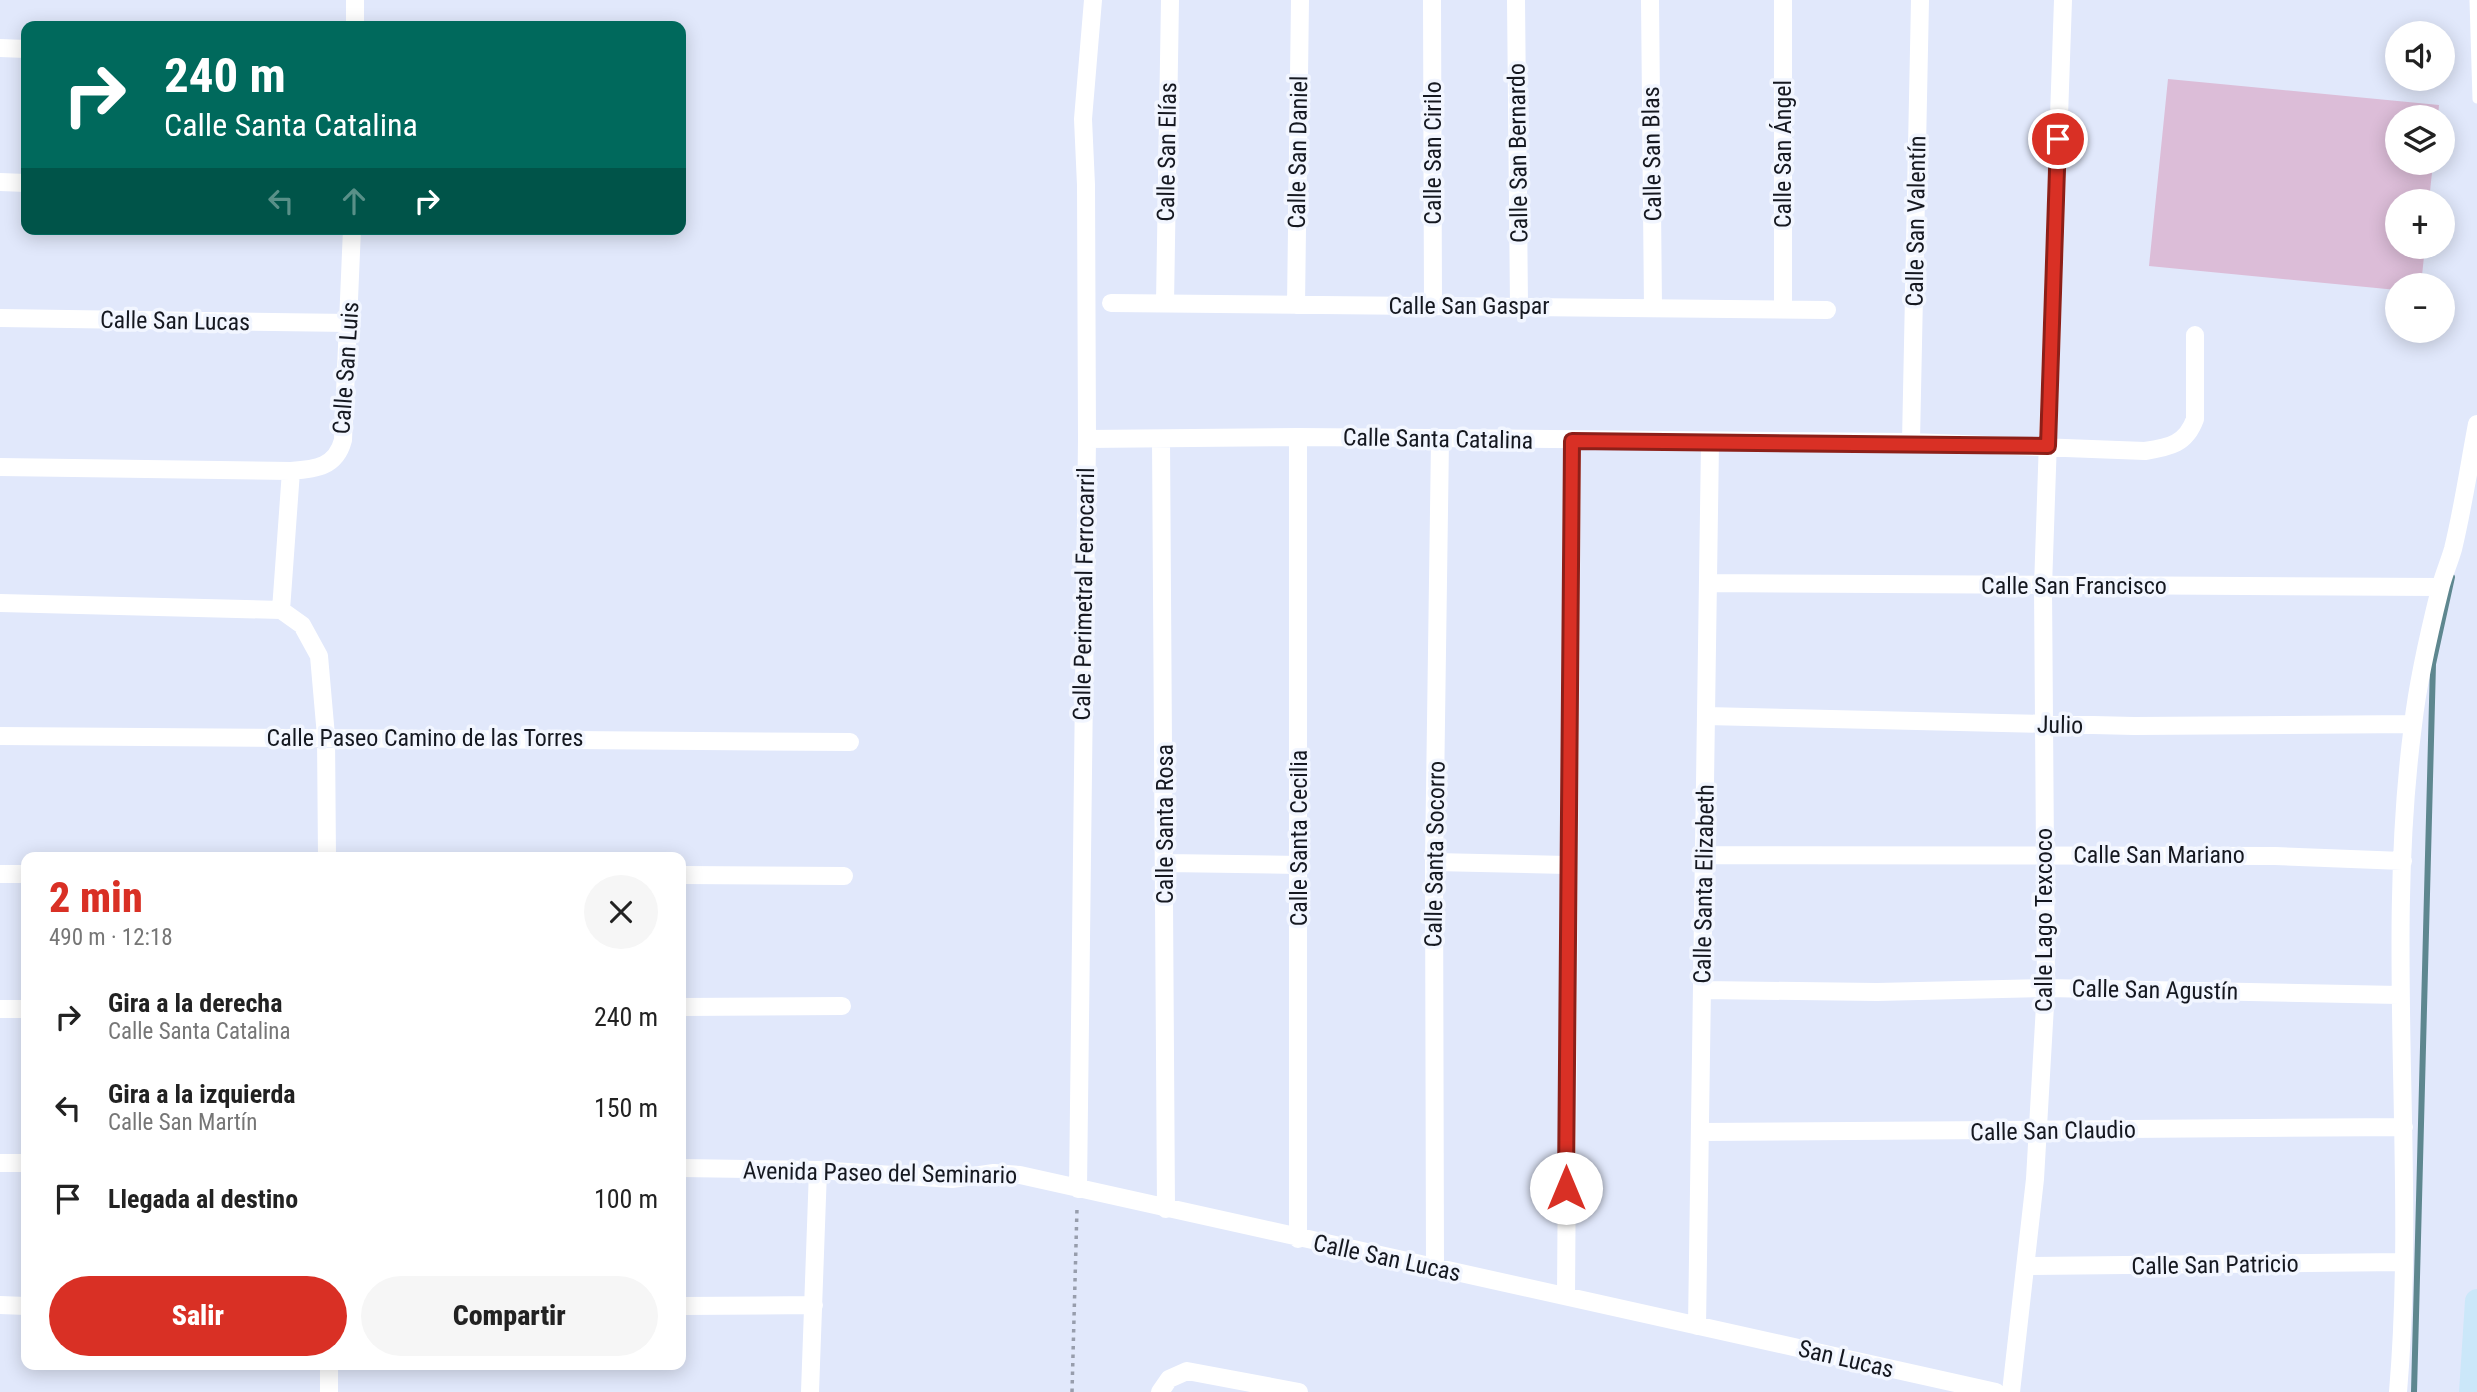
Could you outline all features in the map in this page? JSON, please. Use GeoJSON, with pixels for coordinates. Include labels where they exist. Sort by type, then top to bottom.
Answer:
{"type":"FeatureCollection","features":[{"type":"Feature","properties":{"kind":"main road"},"geometry":{"type":"LineString","coordinates":[[2471,1392],[2477,1301]]}},
{"type":"Feature","properties":{"kind":"street"},"geometry":{"type":"LineString","coordinates":[[355,0],[355,21]]}},
{"type":"Feature","properties":{"kind":"street","name":"Calle Perimetral Ferrocarril"},"geometry":{"type":"LineString","coordinates":[[1078,1189],[1087,439],[1083,155],[1093,0]]}},
{"type":"Feature","properties":{"kind":"street","name":"Calle San Elías"},"geometry":{"type":"LineString","coordinates":[[1165,303],[1170,0]]}},
{"type":"Feature","properties":{"kind":"street","name":"Calle San Daniel"},"geometry":{"type":"LineString","coordinates":[[1296,305],[1300,0]]}},
{"type":"Feature","properties":{"kind":"street","name":"Calle San Cirilo"},"geometry":{"type":"LineString","coordinates":[[1432,0],[1433,306]]}},
{"type":"Feature","properties":{"kind":"street","name":"Calle San Bernardo"},"geometry":{"type":"LineString","coordinates":[[1516,0],[1519,306]]}},
{"type":"Feature","properties":{"kind":"street","name":"Calle San Blas"},"geometry":{"type":"LineString","coordinates":[[1650,0],[1653,308]]}},
{"type":"Feature","properties":{"kind":"street","name":"Calle San Ángel"},"geometry":{"type":"LineString","coordinates":[[1783,0],[1783,307]]}},
{"type":"Feature","properties":{"kind":"street","name":"Calle San Valentín"},"geometry":{"type":"LineString","coordinates":[[1912,442],[1920,0]]}},
{"type":"Feature","properties":{"kind":"street","name":"Calle Lago Texcoco"},"geometry":{"type":"LineString","coordinates":[[2011,1392],[2027,1266],[2046,988],[2043,587],[2063,0]]}},
{"type":"Feature","properties":{"kind":"street"},"geometry":{"type":"LineString","coordinates":[[0,48],[21,48]]}},
{"type":"Feature","properties":{"kind":"street"},"geometry":{"type":"LineString","coordinates":[[0,183],[21,183]]}},
{"type":"Feature","properties":{"kind":"street","name":"Calle San Luis"},"geometry":{"type":"LineString","coordinates":[[0,467],[291,471],[326,466],[340,450],[350,323],[352,235]]}},
{"type":"Feature","properties":{"kind":"street","name":"Calle San Gaspar"},"geometry":{"type":"LineString","coordinates":[[1111,303],[1783,307],[1827,310]]}},
{"type":"Feature","properties":{"kind":"street","name":"Calle San Lucas"},"geometry":{"type":"LineString","coordinates":[[0,318],[350,323]]}},
{"type":"Feature","properties":{"kind":"street","name":"Calle Santa Catalina"},"geometry":{"type":"LineString","coordinates":[[1087,439],[1298,437],[1710,443],[1912,442],[2145,451],[2176,445],[2184,439],[2195,419],[2195,335]]}},
{"type":"Feature","properties":{"kind":"street"},"geometry":{"type":"LineString","coordinates":[[2398,1392],[2404,1127],[2399,995],[2403,861],[2413,724],[2440,587],[2467,510],[2477,424]]}},
{"type":"Feature","properties":{"kind":"street","name":"Calle Santa Cecilia"},"geometry":{"type":"LineString","coordinates":[[1298,437],[1298,1239]]}},
{"type":"Feature","properties":{"kind":"street","name":"Calle Santa Rosa"},"geometry":{"type":"LineString","coordinates":[[1161,439],[1166,863],[1166,1209]]}},
{"type":"Feature","properties":{"kind":"street","name":"Calle Santa Socorro"},"geometry":{"type":"LineString","coordinates":[[1435,1269],[1434,862],[1440,440]]}},
{"type":"Feature","properties":{"kind":"street"},"geometry":{"type":"LineString","coordinates":[[1566,1296],[1572,441]]}},
{"type":"Feature","properties":{"kind":"street","name":"Calle Santa Elizabeth"},"geometry":{"type":"LineString","coordinates":[[1697,1325],[1710,443]]}},
{"type":"Feature","properties":{"kind":"street"},"geometry":{"type":"LineString","coordinates":[[281,610],[291,471]]}},
{"type":"Feature","properties":{"kind":"street","name":"Calle San Francisco"},"geometry":{"type":"LineString","coordinates":[[1708,583],[2043,587],[2440,587]]}},
{"type":"Feature","properties":{"kind":"street"},"geometry":{"type":"LineString","coordinates":[[0,604],[281,610],[302,625],[319,656],[326,736],[327,852]]}},
{"type":"Feature","properties":{"kind":"street","name":"Julio"},"geometry":{"type":"LineString","coordinates":[[1706,716],[2045,725],[2413,724]]}},
{"type":"Feature","properties":{"kind":"street","name":"Calle Paseo Camino de las Torres"},"geometry":{"type":"LineString","coordinates":[[0,736],[326,736],[850,742]]}},
{"type":"Feature","properties":{"kind":"street","name":"Calle San Mariano"},"geometry":{"type":"LineString","coordinates":[[1705,855],[2045,855],[2403,861]]}},
{"type":"Feature","properties":{"kind":"street"},"geometry":{"type":"LineString","coordinates":[[1434,862],[1567,865]]}},
{"type":"Feature","properties":{"kind":"street"},"geometry":{"type":"LineString","coordinates":[[1166,863],[1300,865]]}},
{"type":"Feature","properties":{"kind":"street"},"geometry":{"type":"LineString","coordinates":[[0,874],[21,874]]}},
{"type":"Feature","properties":{"kind":"street"},"geometry":{"type":"LineString","coordinates":[[686,875],[844,876]]}},
{"type":"Feature","properties":{"kind":"street","name":"Calle San Agustín"},"geometry":{"type":"LineString","coordinates":[[1702,990],[1877,992],[2046,988],[2399,995]]}},
{"type":"Feature","properties":{"kind":"street"},"geometry":{"type":"LineString","coordinates":[[686,1007],[842,1006]]}},
{"type":"Feature","properties":{"kind":"street"},"geometry":{"type":"LineString","coordinates":[[0,1009],[21,1009]]}},
{"type":"Feature","properties":{"kind":"street","name":"Calle San Claudio"},"geometry":{"type":"LineString","coordinates":[[1701,1132],[1914,1133],[2038,1129],[2404,1127]]}},
{"type":"Feature","properties":{"kind":"street"},"geometry":{"type":"LineString","coordinates":[[0,1163],[21,1163]]}},
{"type":"Feature","properties":{"kind":"street","name":"Avenida Paseo del Seminario"},"geometry":{"type":"LineString","coordinates":[[686,1168],[818,1170],[952,1179],[994,1173],[1020,1175],[1078,1189]]}},
{"type":"Feature","properties":{"kind":"street"},"geometry":{"type":"LineString","coordinates":[[810,1392],[818,1170]]}},
{"type":"Feature","properties":{"kind":"street","name":"Calle San Lucas"},"geometry":{"type":"LineString","coordinates":[[1078,1189],[1697,1325]]}},
{"type":"Feature","properties":{"kind":"street","name":"Calle San Patricio"},"geometry":{"type":"LineString","coordinates":[[2027,1266],[2403,1262]]}},
{"type":"Feature","properties":{"kind":"street"},"geometry":{"type":"LineString","coordinates":[[686,1306],[814,1305]]}},
{"type":"Feature","properties":{"kind":"street"},"geometry":{"type":"LineString","coordinates":[[0,1306],[21,1306]]}},
{"type":"Feature","properties":{"kind":"street","name":"San Lucas"},"geometry":{"type":"LineString","coordinates":[[1697,1325],[1996,1392]]}},
{"type":"Feature","properties":{"kind":"street"},"geometry":{"type":"LineString","coordinates":[[329,1370],[330,1392]]}},
{"type":"Feature","properties":{"kind":"street"},"geometry":{"type":"LineString","coordinates":[[1160,1392],[1177,1375],[1187,1371],[1200,1371],[1299,1392]]}},
{"type":"Feature","properties":{"kind":"lane"},"geometry":{"type":"LineString","coordinates":[[2474,0],[2477,99]]}},
{"type":"Feature","properties":{"kind":"path"},"geometry":{"type":"LineString","coordinates":[[1072,1392],[1078,1189]]}},
{"type":"Feature","properties":{"kind":"shaded area"},"geometry":{"type":"Polygon","coordinates":[[[2168,79],[2439,105],[2385,105],[2385,175],[2432,175],[2430,189],[2385,189],[2385,259],[2424,259],[2422,273],[2385,273],[2385,289],[2149,266],[2168,79]]]}},
{"type":"Feature","properties":{"kind":"waterway"},"geometry":{"type":"LineString","coordinates":[[2414,1392],[2433,664],[2452,577]]}},
{"type":"Feature","properties":{"kind":"route"},"geometry":{"type":"LineString","coordinates":[[1566,1188],[1572,441],[1912,442],[2048,446],[2058,139]]}}]}
